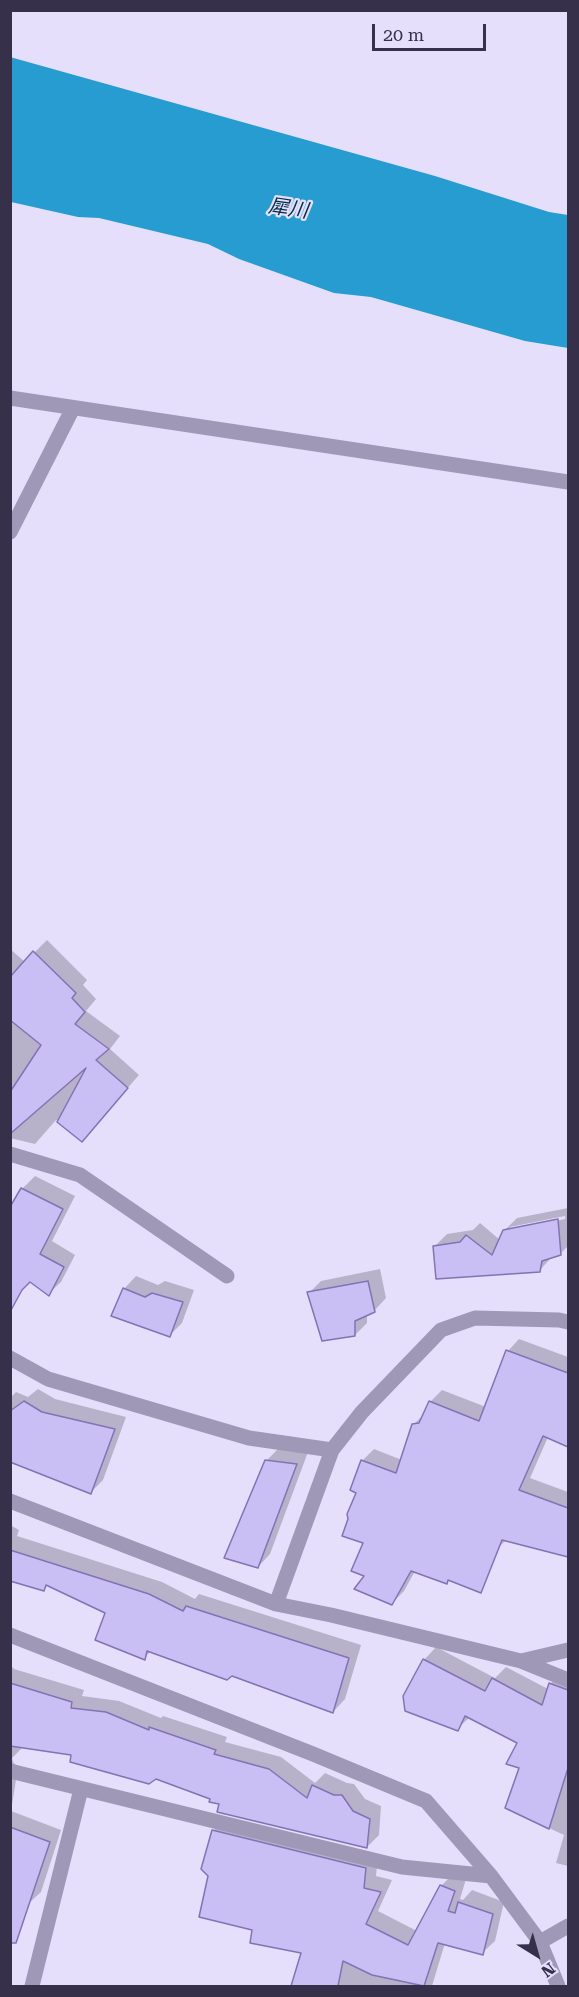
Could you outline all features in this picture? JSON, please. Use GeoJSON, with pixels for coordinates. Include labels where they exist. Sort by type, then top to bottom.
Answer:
{"type":"FeatureCollection","features":[{"type":"Feature","properties":{"kind":"street"},"geometry":{"type":"LineString","coordinates":[[10,398],[568,482]]}},
{"type":"Feature","properties":{"kind":"street"},"geometry":{"type":"LineString","coordinates":[[10,532],[73,408]]}},
{"type":"Feature","properties":{"kind":"street"},"geometry":{"type":"LineString","coordinates":[[10,1154],[80,1174],[227,1276]]}},
{"type":"Feature","properties":{"kind":"street"},"geometry":{"type":"LineString","coordinates":[[276,1604],[332,1450],[362,1412],[441,1330],[475,1318],[568,1322]]}},
{"type":"Feature","properties":{"kind":"street"},"geometry":{"type":"LineString","coordinates":[[10,1358],[48,1379],[249,1438],[332,1450]]}},
{"type":"Feature","properties":{"kind":"street"},"geometry":{"type":"LineString","coordinates":[[10,1502],[276,1604],[521,1661],[568,1680]]}},
{"type":"Feature","properties":{"kind":"street"},"geometry":{"type":"LineString","coordinates":[[10,1635],[426,1801],[491,1876],[540,1942],[558,1986]]}},
{"type":"Feature","properties":{"kind":"street"},"geometry":{"type":"LineString","coordinates":[[521,1661],[568,1650]]}},
{"type":"Feature","properties":{"kind":"street"},"geometry":{"type":"LineString","coordinates":[[10,1771],[402,1867],[491,1876]]}},
{"type":"Feature","properties":{"kind":"street"},"geometry":{"type":"LineString","coordinates":[[32,1986],[81,1789]]}},
{"type":"Feature","properties":{"kind":"street"},"geometry":{"type":"LineString","coordinates":[[540,1942],[568,1926]]}},
{"type":"Feature","properties":{"kind":"water","name":"犀川"},"geometry":{"type":"Polygon","coordinates":[[[10,57],[435,176],[549,212],[568,215],[568,348],[525,341],[371,297],[334,293],[239,259],[208,244],[99,218],[78,217],[11,202],[10,57]]]}},
{"type":"Feature","properties":{"kind":"building"},"geometry":{"type":"Polygon","coordinates":[[[33,951],[76,993],[72,998],[85,1012],[75,1024],[109,1049],[96,1060],[128,1088],[82,1142],[57,1122],[86,1068],[10,1134],[10,1092],[41,1045],[10,1020],[10,977],[33,951]]]}},
{"type":"Feature","properties":{"kind":"building"},"geometry":{"type":"Polygon","coordinates":[[[21,1188],[63,1209],[40,1254],[64,1267],[49,1296],[30,1282],[22,1290],[10,1312],[10,1207],[21,1188]]]}},
{"type":"Feature","properties":{"kind":"building"},"geometry":{"type":"Polygon","coordinates":[[[558,1219],[561,1255],[542,1261],[540,1272],[436,1279],[433,1246],[460,1242],[466,1235],[492,1255],[503,1230],[558,1219]]]}},
{"type":"Feature","properties":{"kind":"building"},"geometry":{"type":"Polygon","coordinates":[[[368,1281],[375,1312],[355,1321],[355,1336],[322,1341],[307,1292],[368,1281]]]}},
{"type":"Feature","properties":{"kind":"building"},"geometry":{"type":"Polygon","coordinates":[[[123,1288],[145,1297],[152,1293],[183,1302],[170,1337],[111,1316],[123,1288]]]}},
{"type":"Feature","properties":{"kind":"building"},"geometry":{"type":"Polygon","coordinates":[[[506,1350],[568,1373],[568,1447],[543,1436],[519,1490],[568,1508],[568,1557],[502,1540],[481,1593],[448,1580],[447,1584],[411,1571],[392,1605],[354,1589],[364,1576],[351,1571],[363,1543],[342,1536],[348,1519],[347,1514],[356,1493],[350,1490],[361,1460],[396,1473],[412,1424],[419,1423],[429,1401],[479,1421],[506,1350]]]}},
{"type":"Feature","properties":{"kind":"building"},"geometry":{"type":"Polygon","coordinates":[[[24,1401],[42,1412],[115,1429],[91,1494],[10,1462],[10,1411],[24,1401]]]}},
{"type":"Feature","properties":{"kind":"building"},"geometry":{"type":"Polygon","coordinates":[[[265,1460],[297,1464],[258,1568],[224,1558],[265,1460]]]}},
{"type":"Feature","properties":{"kind":"building"},"geometry":{"type":"Polygon","coordinates":[[[10,1550],[149,1594],[183,1611],[186,1606],[349,1658],[333,1713],[232,1676],[227,1680],[147,1651],[145,1660],[95,1640],[105,1613],[46,1585],[44,1591],[10,1581],[10,1550]]]}},
{"type":"Feature","properties":{"kind":"building"},"geometry":{"type":"Polygon","coordinates":[[[423,1659],[485,1691],[492,1678],[542,1705],[549,1683],[568,1690],[568,1768],[549,1829],[505,1808],[519,1768],[506,1764],[517,1743],[465,1716],[458,1731],[405,1711],[403,1696],[423,1659]]]}},
{"type":"Feature","properties":{"kind":"building"},"geometry":{"type":"Polygon","coordinates":[[[10,1683],[72,1702],[71,1708],[106,1712],[149,1730],[149,1727],[216,1750],[214,1754],[269,1769],[307,1798],[312,1785],[334,1795],[342,1795],[353,1811],[370,1819],[367,1848],[217,1812],[219,1804],[209,1802],[210,1799],[156,1779],[149,1784],[70,1762],[71,1755],[10,1746],[10,1683]]]}},
{"type":"Feature","properties":{"kind":"building"},"geometry":{"type":"Polygon","coordinates":[[[10,1827],[50,1842],[16,1943],[10,1943],[10,1827]]]}},
{"type":"Feature","properties":{"kind":"building"},"geometry":{"type":"Polygon","coordinates":[[[212,1830],[366,1868],[364,1888],[381,1892],[366,1924],[408,1945],[440,1885],[455,1891],[448,1911],[455,1913],[458,1902],[493,1914],[483,1955],[438,1943],[424,1986],[372,1975],[343,1961],[338,1986],[291,1986],[301,1953],[250,1943],[252,1930],[199,1917],[208,1876],[201,1869],[212,1830]]]}}]}
